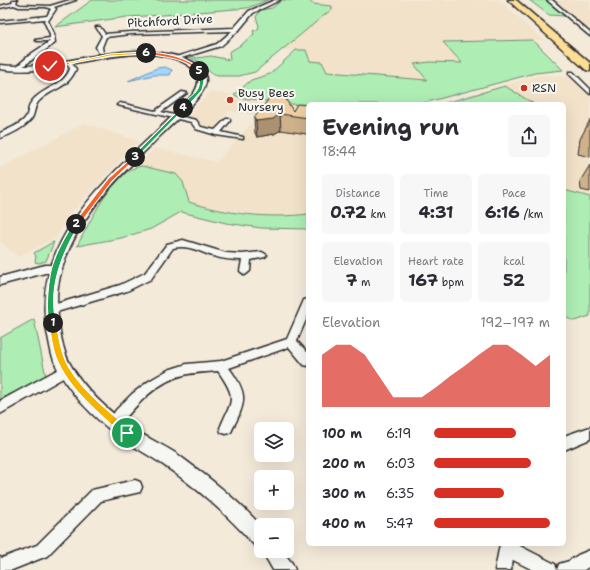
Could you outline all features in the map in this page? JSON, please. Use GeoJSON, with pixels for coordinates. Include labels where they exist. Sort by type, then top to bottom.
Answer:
{"type":"FeatureCollection","features":[{"type":"Feature","properties":{"kind":"highway"},"geometry":{"type":"LineString","coordinates":[[512,0],[590,68]]}},
{"type":"Feature","properties":{"kind":"highway"},"geometry":{"type":"LineString","coordinates":[[519,0],[590,59]]}},
{"type":"Feature","properties":{"kind":"street"},"geometry":{"type":"LineString","coordinates":[[0,7],[14,2],[22,6],[50,7],[66,4],[74,0]]}},
{"type":"Feature","properties":{"kind":"street"},"geometry":{"type":"LineString","coordinates":[[176,58],[225,41],[251,12],[278,0]]}},
{"type":"Feature","properties":{"kind":"street"},"geometry":{"type":"LineString","coordinates":[[549,0],[590,35]]}},
{"type":"Feature","properties":{"kind":"street"},"geometry":{"type":"LineString","coordinates":[[18,68],[33,55],[52,43],[52,34],[46,21],[54,9],[50,7]]}},
{"type":"Feature","properties":{"kind":"street"},"geometry":{"type":"LineString","coordinates":[[0,22],[48,17]]}},
{"type":"Feature","properties":{"kind":"street"},"geometry":{"type":"LineString","coordinates":[[210,23],[213,29]]}},
{"type":"Feature","properties":{"kind":"street"},"geometry":{"type":"LineString","coordinates":[[98,28],[104,36],[100,47],[101,52]]}},
{"type":"Feature","properties":{"kind":"street","name":"Pitchford Drive"},"geometry":{"type":"LineString","coordinates":[[104,36],[146,29],[199,31],[213,29],[237,29]]}},
{"type":"Feature","properties":{"kind":"street"},"geometry":{"type":"LineString","coordinates":[[37,40],[53,39]]}},
{"type":"Feature","properties":{"kind":"street"},"geometry":{"type":"LineString","coordinates":[[95,53],[107,52]]}},
{"type":"Feature","properties":{"kind":"street"},"geometry":{"type":"LineString","coordinates":[[0,67],[39,67],[128,53],[155,54],[176,58],[194,66],[199,70],[202,81],[200,89],[175,117],[110,180],[69,236],[54,269],[50,310],[59,355],[66,370],[83,392],[127,433],[173,461],[217,495],[254,533]]}},
{"type":"Feature","properties":{"kind":"street"},"geometry":{"type":"LineString","coordinates":[[0,136],[22,124],[29,117],[29,110],[33,102],[69,78],[73,69],[69,63]]}},
{"type":"Feature","properties":{"kind":"street"},"geometry":{"type":"LineString","coordinates":[[571,73],[590,92]]}},
{"type":"Feature","properties":{"kind":"street"},"geometry":{"type":"LineString","coordinates":[[156,113],[176,101],[184,93]]}},
{"type":"Feature","properties":{"kind":"street"},"geometry":{"type":"LineString","coordinates":[[120,105],[194,121],[198,128],[241,138]]}},
{"type":"Feature","properties":{"kind":"street"},"geometry":{"type":"LineString","coordinates":[[216,133],[228,120]]}},
{"type":"Feature","properties":{"kind":"street"},"geometry":{"type":"LineString","coordinates":[[50,310],[123,288],[148,276],[170,246],[174,244],[192,244],[223,256],[247,258],[262,255]]}},
{"type":"Feature","properties":{"kind":"street"},"geometry":{"type":"LineString","coordinates":[[245,271],[247,258]]}},
{"type":"Feature","properties":{"kind":"street"},"geometry":{"type":"LineString","coordinates":[[0,282],[45,269],[54,269]]}},
{"type":"Feature","properties":{"kind":"street"},"geometry":{"type":"LineString","coordinates":[[114,422],[126,407],[162,379],[182,370],[221,366],[291,342],[306,308]]}},
{"type":"Feature","properties":{"kind":"street"},"geometry":{"type":"LineString","coordinates":[[291,342],[306,359]]}},
{"type":"Feature","properties":{"kind":"street"},"geometry":{"type":"LineString","coordinates":[[221,366],[237,387],[239,404],[226,428]]}},
{"type":"Feature","properties":{"kind":"street"},"geometry":{"type":"LineString","coordinates":[[0,408],[66,370]]}},
{"type":"Feature","properties":{"kind":"street"},"geometry":{"type":"LineString","coordinates":[[566,442],[590,433]]}},
{"type":"Feature","properties":{"kind":"street"},"geometry":{"type":"LineString","coordinates":[[0,565],[2,566],[42,551],[97,495],[135,487]]}},
{"type":"Feature","properties":{"kind":"street"},"geometry":{"type":"LineString","coordinates":[[503,570],[507,546],[549,570]]}},
{"type":"Feature","properties":{"kind":"street"},"geometry":{"type":"LineString","coordinates":[[565,570],[572,570],[590,558]]}},
{"type":"Feature","properties":{"kind":"shaded area"},"geometry":{"type":"Polygon","coordinates":[[[308,0],[499,0],[543,40],[444,42],[462,64],[415,64],[427,81],[327,72],[310,61],[306,50],[280,51],[332,9],[330,5],[313,4],[308,0]]]}},
{"type":"Feature","properties":{"kind":"shaded area"},"geometry":{"type":"Polygon","coordinates":[[[546,0],[590,0],[590,38],[565,16],[546,0]]]}},
{"type":"Feature","properties":{"kind":"shaded area"},"geometry":{"type":"Polygon","coordinates":[[[541,75],[570,77],[590,97],[590,196],[566,190],[566,102],[444,102],[541,75]]]}},
{"type":"Feature","properties":{"kind":"shaded area"},"geometry":{"type":"Polygon","coordinates":[[[210,92],[306,106],[306,214],[268,216],[205,207],[189,201],[183,182],[159,171],[142,166],[135,167],[154,148],[217,162],[258,116],[229,111],[213,130],[199,126],[194,119],[187,116],[210,92]]]}},
{"type":"Feature","properties":{"kind":"shaded area"},"geometry":{"type":"Polygon","coordinates":[[[84,123],[139,141],[68,216],[56,238],[18,257],[0,242],[0,168],[84,123]]]}},
{"type":"Feature","properties":{"kind":"green space"},"geometry":{"type":"Polygon","coordinates":[[[92,0],[268,0],[247,8],[127,17],[55,27],[92,0]]]}},
{"type":"Feature","properties":{"kind":"green space"},"geometry":{"type":"Polygon","coordinates":[[[282,0],[308,0],[313,4],[332,6],[332,9],[255,72],[239,76],[218,76],[212,74],[200,62],[187,56],[189,55],[197,58],[211,56],[230,60],[229,52],[241,45],[254,34],[253,31],[258,29],[259,26],[256,17],[260,10],[272,8],[282,0]]]}},
{"type":"Feature","properties":{"kind":"green space"},"geometry":{"type":"Polygon","coordinates":[[[529,0],[546,0],[565,16],[549,15],[529,0]]]}},
{"type":"Feature","properties":{"kind":"green space"},"geometry":{"type":"Polygon","coordinates":[[[533,40],[563,70],[535,73],[427,102],[306,102],[306,106],[242,98],[234,95],[251,80],[270,74],[296,50],[306,50],[310,61],[322,62],[327,72],[427,80],[414,64],[430,62],[462,63],[443,42],[533,40]]]}},
{"type":"Feature","properties":{"kind":"green space"},"geometry":{"type":"Polygon","coordinates":[[[505,86],[531,102],[449,102],[505,86]]]}},
{"type":"Feature","properties":{"kind":"green space"},"geometry":{"type":"Polygon","coordinates":[[[142,166],[176,174],[183,182],[189,202],[218,210],[263,216],[306,214],[306,229],[261,228],[226,223],[181,212],[151,229],[121,238],[77,246],[95,212],[112,186],[132,169],[142,166]]]}},
{"type":"Feature","properties":{"kind":"green space"},"geometry":{"type":"Polygon","coordinates":[[[566,191],[590,197],[590,316],[575,321],[566,318],[566,191]]]}},
{"type":"Feature","properties":{"kind":"green space"},"geometry":{"type":"Polygon","coordinates":[[[53,242],[46,261],[39,263],[35,262],[36,256],[34,253],[53,242]]]}},
{"type":"Feature","properties":{"kind":"green space"},"geometry":{"type":"Polygon","coordinates":[[[34,319],[46,377],[0,399],[0,338],[34,319]]]}},
{"type":"Feature","properties":{"kind":"water"},"geometry":{"type":"Polygon","coordinates":[[[165,67],[172,70],[170,75],[154,75],[128,81],[157,68],[165,67]]]}},
{"type":"Feature","properties":{"kind":"building"},"geometry":{"type":"Polygon","coordinates":[[[278,95],[285,98],[293,111],[297,104],[306,105],[306,118],[280,114],[273,119],[256,121],[254,118],[271,96],[278,95]]]}},
{"type":"Feature","properties":{"kind":"place","name":"RSN"},"geometry":{"type":"Point","coordinates":[524,88]}},
{"type":"Feature","properties":{"kind":"place","name":"Busy Bees Nursery"},"geometry":{"type":"Point","coordinates":[230,100]}},
{"type":"Feature","properties":{"kind":"route"},"geometry":{"type":"LineString","coordinates":[[50,66],[106,55],[144,53],[166,55],[186,61],[199,70],[202,75],[200,89],[195,95],[175,117],[110,180],[77,222],[54,269],[50,310],[59,355],[66,370],[83,392],[127,433]]}}]}
